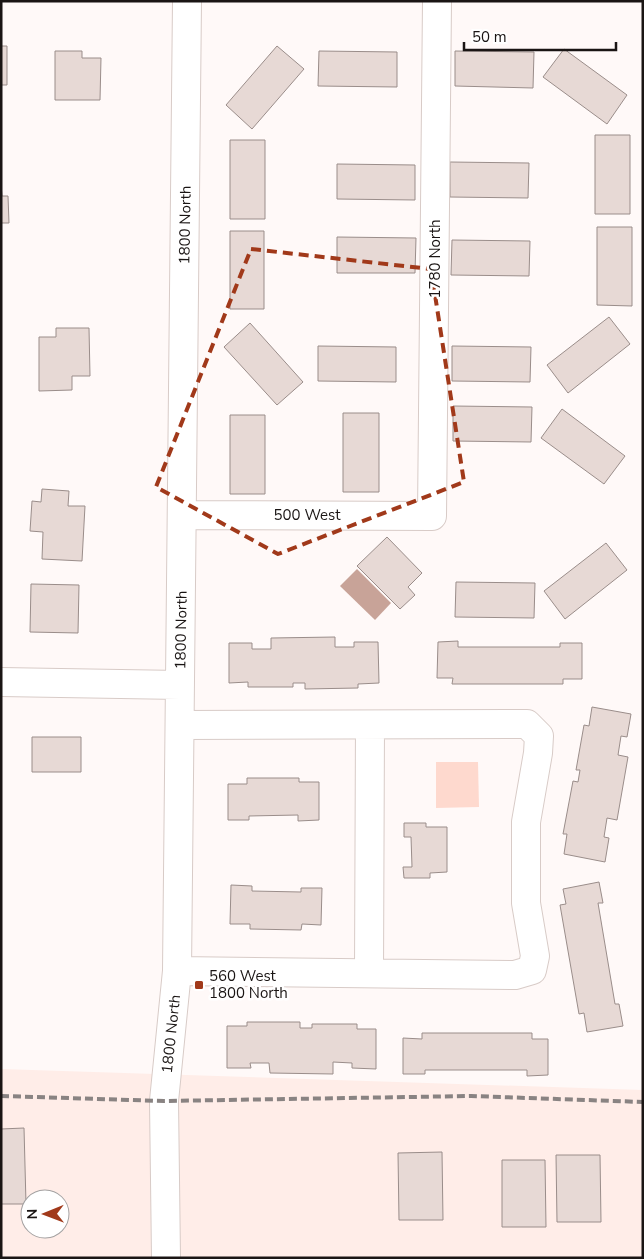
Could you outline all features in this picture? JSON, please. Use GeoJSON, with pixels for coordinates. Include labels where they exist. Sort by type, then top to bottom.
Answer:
{"type":"FeatureCollection","features":[{"type":"Feature","properties":{"kind":"street","name":"1800 North"},"geometry":{"type":"LineString","coordinates":[[166,1258],[164,1102],[177,971],[187,1]]}},
{"type":"Feature","properties":{"kind":"street","name":"1780 North"},"geometry":{"type":"LineString","coordinates":[[432,516],[437,1]]}},
{"type":"Feature","properties":{"kind":"street","name":"500 West"},"geometry":{"type":"LineString","coordinates":[[182,514],[432,516]]}},
{"type":"Feature","properties":{"kind":"street"},"geometry":{"type":"LineString","coordinates":[[1,682],[180,686]]}},
{"type":"Feature","properties":{"kind":"street"},"geometry":{"type":"LineString","coordinates":[[369,973],[370,724]]}},
{"type":"Feature","properties":{"kind":"street"},"geometry":{"type":"LineString","coordinates":[[177,971],[515,975],[532,970],[535,956],[526,903],[526,822],[538,753],[538,736],[527,724],[180,725]]}},
{"type":"Feature","properties":{"kind":"highlighted area"},"geometry":{"type":"Polygon","coordinates":[[[251,249],[431,269],[464,482],[278,554],[156,487],[251,249]]]}},
{"type":"Feature","properties":{"kind":"shaded area"},"geometry":{"type":"Polygon","coordinates":[[[357,569],[391,603],[375,620],[340,586],[357,569]]]}},
{"type":"Feature","properties":{"kind":"shaded area"},"geometry":{"type":"Polygon","coordinates":[[[436,762],[478,762],[479,807],[436,808],[436,762]]]}},
{"type":"Feature","properties":{"kind":"shaded area"},"geometry":{"type":"Polygon","coordinates":[[[1,1069],[643,1090],[643,1258],[1,1258],[1,1069]]]}},
{"type":"Feature","properties":{"kind":"building"},"geometry":{"type":"Polygon","coordinates":[[[1,46],[7,46],[7,85],[1,85],[1,46]]]}},
{"type":"Feature","properties":{"kind":"building"},"geometry":{"type":"Polygon","coordinates":[[[277,46],[304,69],[252,129],[226,105],[277,46]]]}},
{"type":"Feature","properties":{"kind":"building"},"geometry":{"type":"Polygon","coordinates":[[[564,49],[627,95],[607,124],[543,77],[564,49]]]}},
{"type":"Feature","properties":{"kind":"building"},"geometry":{"type":"Polygon","coordinates":[[[55,51],[82,51],[82,58],[101,58],[100,100],[55,100],[55,51]]]}},
{"type":"Feature","properties":{"kind":"building"},"geometry":{"type":"Polygon","coordinates":[[[319,51],[397,52],[397,87],[318,86],[319,51]]]}},
{"type":"Feature","properties":{"kind":"building"},"geometry":{"type":"Polygon","coordinates":[[[455,51],[534,52],[533,88],[455,86],[455,51]]]}},
{"type":"Feature","properties":{"kind":"building"},"geometry":{"type":"Polygon","coordinates":[[[595,135],[630,135],[630,214],[595,214],[595,135]]]}},
{"type":"Feature","properties":{"kind":"building"},"geometry":{"type":"Polygon","coordinates":[[[230,140],[265,140],[265,219],[230,219],[230,140]]]}},
{"type":"Feature","properties":{"kind":"building"},"geometry":{"type":"Polygon","coordinates":[[[450,162],[529,163],[528,198],[450,197],[450,162]]]}},
{"type":"Feature","properties":{"kind":"building"},"geometry":{"type":"Polygon","coordinates":[[[337,164],[415,165],[415,200],[337,199],[337,164]]]}},
{"type":"Feature","properties":{"kind":"building"},"geometry":{"type":"Polygon","coordinates":[[[1,185],[2,196],[8,196],[9,223],[1,223],[1,185]]]}},
{"type":"Feature","properties":{"kind":"building"},"geometry":{"type":"Polygon","coordinates":[[[597,227],[632,227],[632,306],[597,305],[597,227]]]}},
{"type":"Feature","properties":{"kind":"building"},"geometry":{"type":"Polygon","coordinates":[[[230,231],[264,231],[264,309],[230,309],[230,231]]]}},
{"type":"Feature","properties":{"kind":"building"},"geometry":{"type":"Polygon","coordinates":[[[337,237],[416,238],[415,273],[337,273],[337,237]]]}},
{"type":"Feature","properties":{"kind":"building"},"geometry":{"type":"Polygon","coordinates":[[[452,240],[530,241],[529,276],[451,275],[452,240]]]}},
{"type":"Feature","properties":{"kind":"building"},"geometry":{"type":"Polygon","coordinates":[[[609,317],[630,344],[568,393],[547,365],[609,317]]]}},
{"type":"Feature","properties":{"kind":"building"},"geometry":{"type":"Polygon","coordinates":[[[250,323],[303,382],[277,405],[224,347],[250,323]]]}},
{"type":"Feature","properties":{"kind":"building"},"geometry":{"type":"Polygon","coordinates":[[[56,328],[89,328],[90,376],[72,376],[72,390],[39,391],[39,337],[56,337],[56,328]]]}},
{"type":"Feature","properties":{"kind":"building"},"geometry":{"type":"Polygon","coordinates":[[[318,346],[396,347],[396,382],[318,381],[318,346]]]}},
{"type":"Feature","properties":{"kind":"building"},"geometry":{"type":"Polygon","coordinates":[[[452,346],[531,347],[530,382],[452,381],[452,346]]]}},
{"type":"Feature","properties":{"kind":"building"},"geometry":{"type":"Polygon","coordinates":[[[453,406],[532,407],[531,442],[453,441],[453,406]]]}},
{"type":"Feature","properties":{"kind":"building"},"geometry":{"type":"Polygon","coordinates":[[[562,409],[625,456],[604,484],[541,438],[562,409]]]}},
{"type":"Feature","properties":{"kind":"building"},"geometry":{"type":"Polygon","coordinates":[[[343,413],[379,413],[379,492],[343,492],[343,413]]]}},
{"type":"Feature","properties":{"kind":"building"},"geometry":{"type":"Polygon","coordinates":[[[230,415],[265,415],[265,494],[230,494],[230,415]]]}},
{"type":"Feature","properties":{"kind":"building"},"geometry":{"type":"Polygon","coordinates":[[[42,489],[69,491],[68,506],[85,506],[82,561],[42,559],[43,532],[30,531],[32,501],[41,502],[42,489]]]}},
{"type":"Feature","properties":{"kind":"building"},"geometry":{"type":"Polygon","coordinates":[[[387,537],[422,573],[408,587],[415,595],[400,609],[357,566],[387,537]]]}},
{"type":"Feature","properties":{"kind":"building"},"geometry":{"type":"Polygon","coordinates":[[[606,543],[627,570],[565,619],[544,591],[606,543]]]}},
{"type":"Feature","properties":{"kind":"building"},"geometry":{"type":"Polygon","coordinates":[[[456,582],[535,583],[534,618],[455,617],[456,582]]]}},
{"type":"Feature","properties":{"kind":"building"},"geometry":{"type":"Polygon","coordinates":[[[31,584],[79,585],[78,633],[30,632],[31,584]]]}},
{"type":"Feature","properties":{"kind":"building"},"geometry":{"type":"Polygon","coordinates":[[[335,637],[335,647],[354,647],[354,642],[378,642],[379,683],[358,684],[358,688],[305,689],[305,683],[293,683],[293,687],[248,687],[248,682],[229,683],[229,643],[252,643],[252,649],[271,649],[271,638],[335,637]]]}},
{"type":"Feature","properties":{"kind":"building"},"geometry":{"type":"Polygon","coordinates":[[[458,641],[458,647],[560,647],[560,643],[582,643],[582,679],[563,679],[563,684],[452,684],[453,678],[437,678],[438,642],[458,641]]]}},
{"type":"Feature","properties":{"kind":"building"},"geometry":{"type":"Polygon","coordinates":[[[592,707],[631,714],[627,737],[621,736],[618,755],[628,757],[617,820],[607,818],[604,837],[609,838],[605,862],[564,854],[567,834],[563,834],[573,781],[578,782],[580,770],[576,770],[584,725],[589,726],[592,707]]]}},
{"type":"Feature","properties":{"kind":"building"},"geometry":{"type":"Polygon","coordinates":[[[32,737],[81,737],[81,772],[32,772],[32,737]]]}},
{"type":"Feature","properties":{"kind":"building"},"geometry":{"type":"Polygon","coordinates":[[[247,778],[299,778],[299,782],[319,782],[319,820],[298,821],[298,815],[249,816],[249,820],[228,820],[228,784],[247,784],[247,778]]]}},
{"type":"Feature","properties":{"kind":"building"},"geometry":{"type":"Polygon","coordinates":[[[404,823],[426,823],[426,827],[447,827],[447,872],[430,873],[430,878],[404,878],[403,867],[412,867],[411,837],[404,837],[404,823]]]}},
{"type":"Feature","properties":{"kind":"building"},"geometry":{"type":"Polygon","coordinates":[[[599,882],[603,903],[598,903],[615,1004],[619,1004],[623,1026],[587,1032],[584,1013],[579,1014],[560,905],[566,904],[563,889],[599,882]]]}},
{"type":"Feature","properties":{"kind":"building"},"geometry":{"type":"Polygon","coordinates":[[[231,885],[252,886],[252,891],[301,892],[301,888],[322,888],[321,925],[302,924],[301,930],[250,929],[250,924],[230,924],[231,885]]]}},
{"type":"Feature","properties":{"kind":"building"},"geometry":{"type":"Polygon","coordinates":[[[247,1022],[300,1022],[300,1028],[312,1028],[312,1024],[357,1024],[357,1029],[376,1029],[376,1069],[352,1068],[352,1063],[333,1062],[333,1074],[270,1073],[269,1063],[250,1063],[251,1068],[227,1068],[227,1026],[247,1026],[247,1022]]]}},
{"type":"Feature","properties":{"kind":"building"},"geometry":{"type":"Polygon","coordinates":[[[422,1033],[532,1033],[532,1039],[548,1039],[548,1075],[527,1076],[527,1070],[425,1070],[425,1074],[403,1074],[403,1038],[422,1039],[422,1033]]]}},
{"type":"Feature","properties":{"kind":"building"},"geometry":{"type":"Polygon","coordinates":[[[24,1128],[26,1189],[20,1189],[20,1204],[1,1204],[1,1129],[24,1128]]]}},
{"type":"Feature","properties":{"kind":"building"},"geometry":{"type":"Polygon","coordinates":[[[442,1152],[443,1220],[399,1220],[398,1153],[442,1152]]]}},
{"type":"Feature","properties":{"kind":"building"},"geometry":{"type":"Polygon","coordinates":[[[556,1155],[600,1155],[601,1222],[557,1222],[556,1155]]]}},
{"type":"Feature","properties":{"kind":"building"},"geometry":{"type":"Polygon","coordinates":[[[502,1160],[545,1160],[546,1227],[502,1227],[502,1160]]]}},
{"type":"Feature","properties":{"kind":"railway"},"geometry":{"type":"LineString","coordinates":[[1,1096],[164,1101],[471,1096],[643,1102]]}},
{"type":"Feature","properties":{"kind":"place","name":"560 West 1800 North"},"geometry":{"type":"Point","coordinates":[199,985]}}]}
